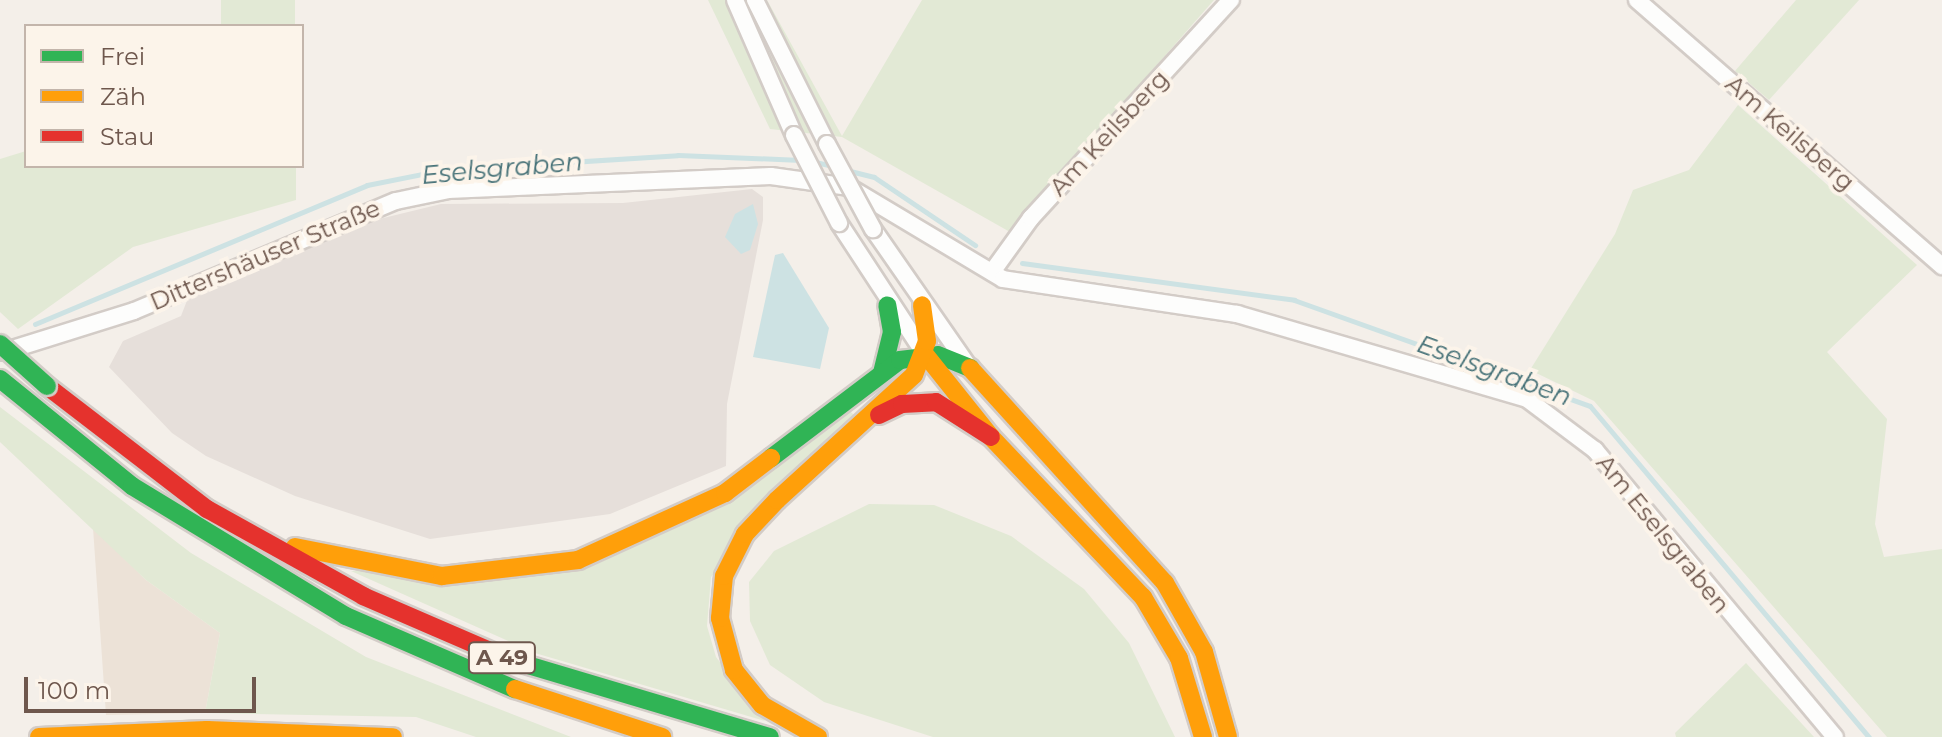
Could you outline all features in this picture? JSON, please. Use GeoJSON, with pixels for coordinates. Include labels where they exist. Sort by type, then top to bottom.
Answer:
{"type":"FeatureCollection","features":[{"type":"Feature","properties":{"kind":"main road"},"geometry":{"type":"LineString","coordinates":[[882,373],[892,332],[887,305]]}},
{"type":"Feature","properties":{"kind":"main road"},"geometry":{"type":"LineString","coordinates":[[818,737],[774,715],[741,682],[724,645],[721,590],[745,534],[914,375],[924,353],[922,305]]}},
{"type":"Feature","properties":{"kind":"main road","name":"A 49"},"geometry":{"type":"LineString","coordinates":[[0,344],[47,386],[252,535],[363,596],[498,656],[622,700],[770,737]]}},
{"type":"Feature","properties":{"kind":"main road"},"geometry":{"type":"LineString","coordinates":[[924,353],[991,437],[1157,616],[1189,682],[1203,737]]}},
{"type":"Feature","properties":{"kind":"main road"},"geometry":{"type":"LineString","coordinates":[[252,535],[431,575],[518,572],[578,560],[704,505],[774,460],[882,373],[924,353],[970,368],[1165,583],[1204,652],[1228,737]]}},
{"type":"Feature","properties":{"kind":"main road","name":"A 49"},"geometry":{"type":"LineString","coordinates":[[0,379],[132,486],[272,576],[435,657],[608,721],[662,737]]}},
{"type":"Feature","properties":{"kind":"main road"},"geometry":{"type":"LineString","coordinates":[[861,425],[927,401],[991,437]]}},
{"type":"Feature","properties":{"kind":"main road"},"geometry":{"type":"LineString","coordinates":[[608,721],[631,737]]}},
{"type":"Feature","properties":{"kind":"main road"},"geometry":{"type":"LineString","coordinates":[[39,737],[369,732],[393,737]]}},
{"type":"Feature","properties":{"kind":"street"},"geometry":{"type":"LineString","coordinates":[[735,0],[794,135],[839,223],[887,305],[924,353]]}},
{"type":"Feature","properties":{"kind":"street"},"geometry":{"type":"LineString","coordinates":[[755,0],[873,229],[922,305],[970,368]]}},
{"type":"Feature","properties":{"kind":"street","name":"Am Keilsberg"},"geometry":{"type":"LineString","coordinates":[[992,272],[1031,218],[1231,0]]}},
{"type":"Feature","properties":{"kind":"street","name":"Am Keilsberg"},"geometry":{"type":"LineString","coordinates":[[1637,0],[1942,266]]}},
{"type":"Feature","properties":{"kind":"street","name":"Dittershäuser Straße"},"geometry":{"type":"LineString","coordinates":[[0,353],[134,311],[384,205],[448,190],[771,176],[835,185],[992,272]]}},
{"type":"Feature","properties":{"kind":"street","name":"Am Eselsgraben"},"geometry":{"type":"LineString","coordinates":[[992,272],[1016,281],[1237,314],[1527,399],[1595,450],[1835,737]]}},
{"type":"Feature","properties":{"kind":"shaded area"},"geometry":{"type":"Polygon","coordinates":[[[752,189],[763,197],[763,220],[727,404],[726,466],[610,514],[430,539],[295,496],[206,456],[172,433],[109,367],[123,341],[181,316],[188,298],[367,222],[441,204],[623,203],[752,189]]]}},
{"type":"Feature","properties":{"kind":"shaded area"},"geometry":{"type":"Polygon","coordinates":[[[753,204],[758,224],[750,250],[741,254],[725,237],[735,214],[753,204]]]}},
{"type":"Feature","properties":{"kind":"shaded area"},"geometry":{"type":"Polygon","coordinates":[[[783,253],[829,328],[820,369],[753,357],[775,255],[783,253]]]}},
{"type":"Feature","properties":{"kind":"shaded area"},"geometry":{"type":"Polygon","coordinates":[[[93,528],[146,580],[220,633],[205,713],[106,715],[93,528]]]}},
{"type":"Feature","properties":{"kind":"green space"},"geometry":{"type":"Polygon","coordinates":[[[221,0],[295,0],[295,24],[221,24],[221,0]]]}},
{"type":"Feature","properties":{"kind":"green space"},"geometry":{"type":"Polygon","coordinates":[[[708,0],[767,0],[842,136],[922,0],[1214,0],[1010,232],[842,137],[770,129],[708,0]]]}},
{"type":"Feature","properties":{"kind":"green space"},"geometry":{"type":"Polygon","coordinates":[[[1796,0],[1859,0],[1769,100],[1735,71],[1796,0]]]}},
{"type":"Feature","properties":{"kind":"green space"},"geometry":{"type":"Polygon","coordinates":[[[1738,105],[1917,265],[1827,352],[1887,419],[1875,524],[1884,557],[1942,549],[1942,737],[1887,737],[1594,401],[1530,370],[1615,234],[1633,190],[1689,170],[1738,105]]]}},
{"type":"Feature","properties":{"kind":"green space"},"geometry":{"type":"Polygon","coordinates":[[[24,152],[24,168],[296,168],[296,200],[133,247],[18,329],[0,312],[0,159],[24,152]]]}},
{"type":"Feature","properties":{"kind":"green space"},"geometry":{"type":"Polygon","coordinates":[[[0,407],[191,553],[366,657],[571,737],[476,737],[416,717],[205,713],[220,633],[146,580],[0,442],[0,407]]]}},
{"type":"Feature","properties":{"kind":"green space"},"geometry":{"type":"Polygon","coordinates":[[[850,411],[855,416],[711,577],[707,626],[716,657],[765,721],[535,653],[351,571],[579,567],[850,411]]]}},
{"type":"Feature","properties":{"kind":"green space"},"geometry":{"type":"Polygon","coordinates":[[[869,504],[934,505],[1011,536],[1084,589],[1129,643],[1175,737],[933,737],[824,702],[770,665],[750,621],[749,582],[774,551],[869,504]]]}},
{"type":"Feature","properties":{"kind":"green space"},"geometry":{"type":"Polygon","coordinates":[[[1746,663],[1814,737],[1676,737],[1675,733],[1746,663]]]}},
{"type":"Feature","properties":{"kind":"waterway","name":"Eselsgraben"},"geometry":{"type":"LineString","coordinates":[[35,324],[367,185],[442,170],[678,155],[801,160]]}},
{"type":"Feature","properties":{"kind":"waterway","name":"Eselsgraben"},"geometry":{"type":"LineString","coordinates":[[811,161],[836,167]]}},
{"type":"Feature","properties":{"kind":"waterway","name":"Eselsgraben"},"geometry":{"type":"LineString","coordinates":[[846,170],[874,177],[975,245]]}},
{"type":"Feature","properties":{"kind":"waterway","name":"Eselsgraben"},"geometry":{"type":"LineString","coordinates":[[1022,263],[1294,300],[1590,406],[1869,737]]}},
{"type":"Feature","properties":{"kind":"traffic: fast"},"geometry":{"type":"LineString","coordinates":[[882,373],[892,332],[887,305]]}},
{"type":"Feature","properties":{"kind":"traffic: fast"},"geometry":{"type":"LineString","coordinates":[[0,344],[47,386]]}},
{"type":"Feature","properties":{"kind":"traffic: fast"},"geometry":{"type":"LineString","coordinates":[[771,458],[900,360],[938,355],[970,368]]}},
{"type":"Feature","properties":{"kind":"traffic: fast"},"geometry":{"type":"LineString","coordinates":[[0,379],[132,486],[346,616],[515,689]]}},
{"type":"Feature","properties":{"kind":"traffic: fast"},"geometry":{"type":"LineString","coordinates":[[511,660],[770,737]]}},
{"type":"Feature","properties":{"kind":"traffic: slow"},"geometry":{"type":"LineString","coordinates":[[818,737],[762,705],[734,670],[720,618],[724,576],[745,534],[777,500],[914,375],[927,341],[922,305]]}},
{"type":"Feature","properties":{"kind":"traffic: slow"},"geometry":{"type":"LineString","coordinates":[[924,353],[991,437],[1143,597],[1179,658],[1203,737]]}},
{"type":"Feature","properties":{"kind":"traffic: slow"},"geometry":{"type":"LineString","coordinates":[[970,368],[1165,583],[1204,652],[1228,737]]}},
{"type":"Feature","properties":{"kind":"traffic: slow"},"geometry":{"type":"LineString","coordinates":[[295,547],[442,576],[578,560],[725,493],[771,458]]}},
{"type":"Feature","properties":{"kind":"traffic: slow"},"geometry":{"type":"LineString","coordinates":[[515,689],[662,737]]}},
{"type":"Feature","properties":{"kind":"traffic: slow"},"geometry":{"type":"LineString","coordinates":[[39,737],[207,730],[393,737]]}},
{"type":"Feature","properties":{"kind":"traffic: jam"},"geometry":{"type":"LineString","coordinates":[[47,386],[207,509],[363,596],[511,660]]}},
{"type":"Feature","properties":{"kind":"traffic: jam"},"geometry":{"type":"LineString","coordinates":[[879,415],[902,404],[936,402],[991,437]]}}]}
